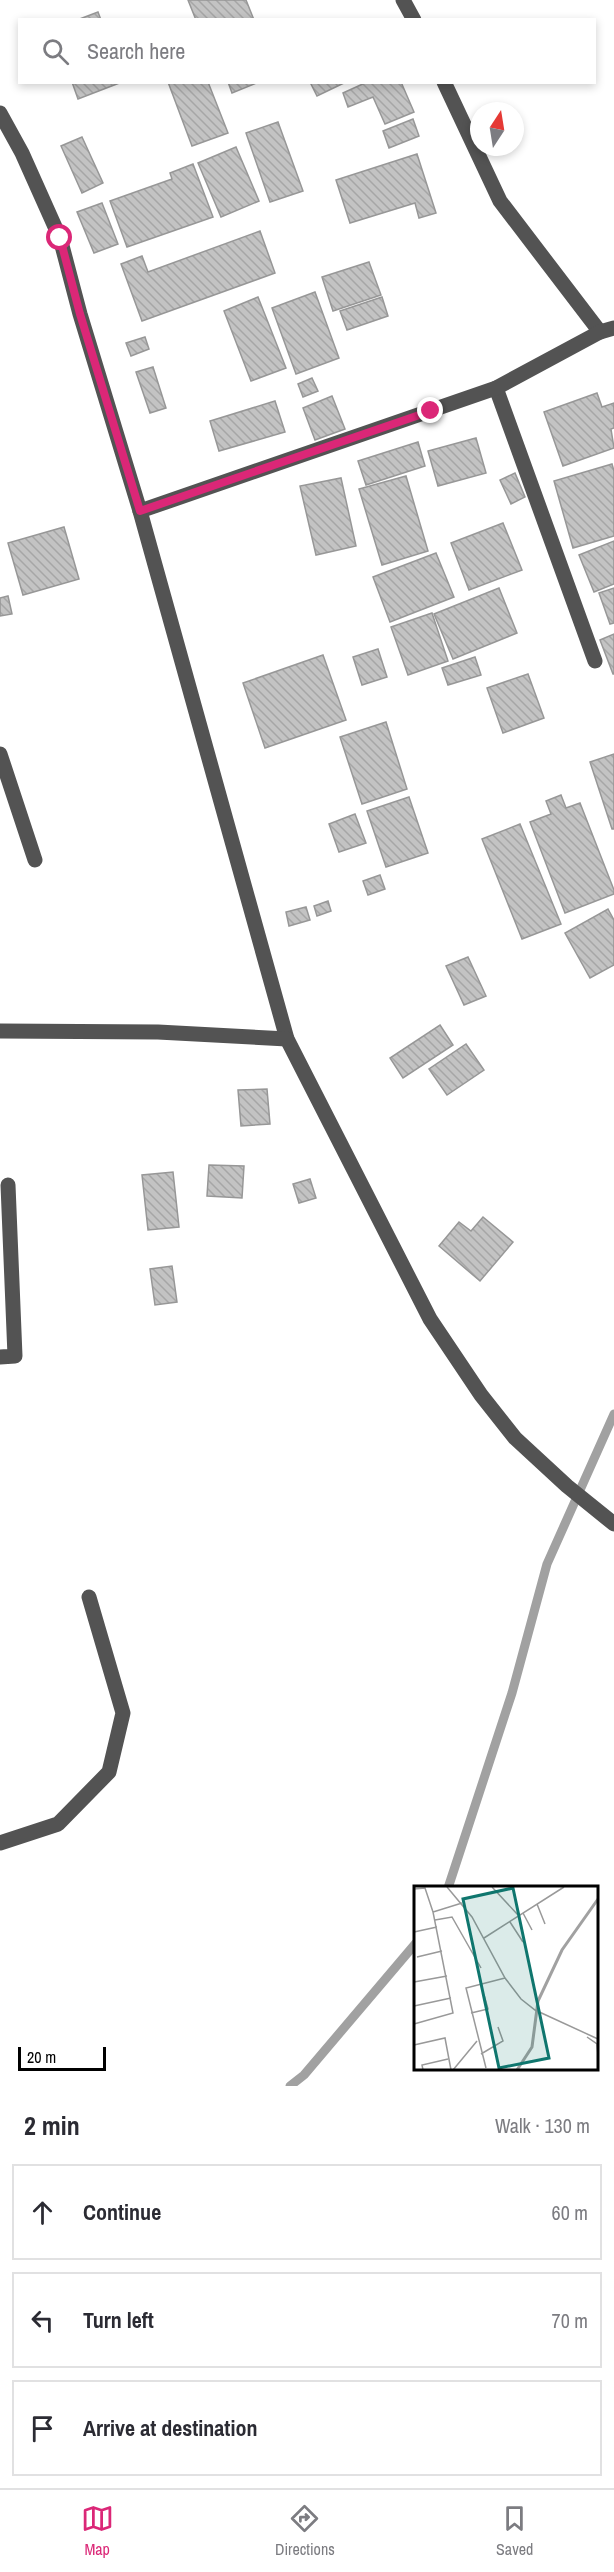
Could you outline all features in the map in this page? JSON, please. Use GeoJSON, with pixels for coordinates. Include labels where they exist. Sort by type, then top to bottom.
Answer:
{"type":"FeatureCollection","features":[{"type":"Feature","properties":{"kind":"street"},"geometry":{"type":"LineString","coordinates":[[404,0],[413,18]]}},
{"type":"Feature","properties":{"kind":"street"},"geometry":{"type":"LineString","coordinates":[[140,511],[496,388],[607,330],[500,201],[445,84]]}},
{"type":"Feature","properties":{"kind":"street"},"geometry":{"type":"LineString","coordinates":[[0,112],[22,153],[60,238],[80,314],[140,511],[287,1039],[430,1319],[481,1395],[515,1438],[567,1486],[614,1524]]}},
{"type":"Feature","properties":{"kind":"street"},"geometry":{"type":"LineString","coordinates":[[496,388],[596,661]]}},
{"type":"Feature","properties":{"kind":"street"},"geometry":{"type":"LineString","coordinates":[[0,754],[36,860]]}},
{"type":"Feature","properties":{"kind":"street"},"geometry":{"type":"LineString","coordinates":[[0,1031],[158,1032],[287,1039]]}},
{"type":"Feature","properties":{"kind":"street"},"geometry":{"type":"LineString","coordinates":[[0,1357],[15,1356],[8,1185]]}},
{"type":"Feature","properties":{"kind":"street"},"geometry":{"type":"LineString","coordinates":[[0,1843],[58,1824],[109,1772],[123,1713],[89,1597]]}},
{"type":"Feature","properties":{"kind":"building"},"geometry":{"type":"Polygon","coordinates":[[[188,0],[246,0],[253,18],[195,18],[188,0]]]}},
{"type":"Feature","properties":{"kind":"building"},"geometry":{"type":"Polygon","coordinates":[[[98,12],[100,18],[82,18],[98,12]]]}},
{"type":"Feature","properties":{"kind":"building"},"geometry":{"type":"Polygon","coordinates":[[[73,84],[117,84],[78,99],[73,84]]]}},
{"type":"Feature","properties":{"kind":"building"},"geometry":{"type":"Polygon","coordinates":[[[169,84],[209,84],[228,133],[192,146],[169,84]]]}},
{"type":"Feature","properties":{"kind":"building"},"geometry":{"type":"Polygon","coordinates":[[[229,84],[254,84],[232,93],[229,84]]]}},
{"type":"Feature","properties":{"kind":"building"},"geometry":{"type":"Polygon","coordinates":[[[311,84],[342,84],[317,96],[311,84]]]}},
{"type":"Feature","properties":{"kind":"building"},"geometry":{"type":"Polygon","coordinates":[[[363,84],[402,84],[414,112],[385,124],[373,97],[348,107],[343,93],[363,84]]]}},
{"type":"Feature","properties":{"kind":"building"},"geometry":{"type":"Polygon","coordinates":[[[413,119],[419,136],[389,148],[383,131],[413,119]]]}},
{"type":"Feature","properties":{"kind":"building"},"geometry":{"type":"Polygon","coordinates":[[[278,122],[303,191],[270,202],[246,133],[278,122]]]}},
{"type":"Feature","properties":{"kind":"building"},"geometry":{"type":"Polygon","coordinates":[[[82,137],[103,183],[82,193],[61,146],[82,137]]]}},
{"type":"Feature","properties":{"kind":"building"},"geometry":{"type":"Polygon","coordinates":[[[236,147],[259,201],[221,217],[198,163],[236,147]]]}},
{"type":"Feature","properties":{"kind":"building"},"geometry":{"type":"Polygon","coordinates":[[[417,154],[436,213],[419,218],[415,203],[350,223],[336,180],[417,154]]]}},
{"type":"Feature","properties":{"kind":"building"},"geometry":{"type":"Polygon","coordinates":[[[193,164],[213,217],[127,247],[110,201],[172,179],[170,173],[193,164]]]}},
{"type":"Feature","properties":{"kind":"building"},"geometry":{"type":"Polygon","coordinates":[[[102,203],[118,244],[94,253],[77,212],[102,203]]]}},
{"type":"Feature","properties":{"kind":"building"},"geometry":{"type":"Polygon","coordinates":[[[260,231],[275,273],[142,321],[121,264],[142,256],[148,272],[260,231]]]}},
{"type":"Feature","properties":{"kind":"building"},"geometry":{"type":"Polygon","coordinates":[[[369,262],[381,295],[333,311],[322,277],[369,262]]]}},
{"type":"Feature","properties":{"kind":"building"},"geometry":{"type":"Polygon","coordinates":[[[315,292],[339,358],[296,374],[272,308],[315,292]]]}},
{"type":"Feature","properties":{"kind":"building"},"geometry":{"type":"Polygon","coordinates":[[[258,297],[286,368],[251,381],[224,311],[258,297]]]}},
{"type":"Feature","properties":{"kind":"building"},"geometry":{"type":"Polygon","coordinates":[[[382,297],[388,316],[347,330],[340,311],[382,297]]]}},
{"type":"Feature","properties":{"kind":"building"},"geometry":{"type":"Polygon","coordinates":[[[145,337],[149,349],[131,356],[126,343],[145,337]]]}},
{"type":"Feature","properties":{"kind":"building"},"geometry":{"type":"Polygon","coordinates":[[[153,367],[166,408],[150,413],[136,372],[153,367]]]}},
{"type":"Feature","properties":{"kind":"building"},"geometry":{"type":"Polygon","coordinates":[[[312,378],[318,391],[303,397],[298,384],[312,378]]]}},
{"type":"Feature","properties":{"kind":"building"},"geometry":{"type":"Polygon","coordinates":[[[597,393],[602,407],[614,403],[614,428],[611,429],[614,448],[563,466],[544,412],[597,393]]]}},
{"type":"Feature","properties":{"kind":"building"},"geometry":{"type":"Polygon","coordinates":[[[332,396],[345,429],[315,440],[303,408],[332,396]]]}},
{"type":"Feature","properties":{"kind":"building"},"geometry":{"type":"Polygon","coordinates":[[[275,401],[285,432],[219,451],[210,421],[275,401]]]}},
{"type":"Feature","properties":{"kind":"building"},"geometry":{"type":"Polygon","coordinates":[[[476,438],[486,473],[438,486],[428,451],[476,438]]]}},
{"type":"Feature","properties":{"kind":"building"},"geometry":{"type":"Polygon","coordinates":[[[418,442],[425,466],[366,485],[358,461],[418,442]]]}},
{"type":"Feature","properties":{"kind":"building"},"geometry":{"type":"Polygon","coordinates":[[[612,464],[614,471],[614,536],[573,548],[554,481],[612,464]]]}},
{"type":"Feature","properties":{"kind":"building"},"geometry":{"type":"Polygon","coordinates":[[[515,473],[525,497],[511,504],[500,480],[515,473]]]}},
{"type":"Feature","properties":{"kind":"building"},"geometry":{"type":"Polygon","coordinates":[[[406,476],[428,551],[382,565],[359,489],[406,476]]]}},
{"type":"Feature","properties":{"kind":"building"},"geometry":{"type":"Polygon","coordinates":[[[341,478],[356,546],[316,555],[300,486],[341,478]]]}},
{"type":"Feature","properties":{"kind":"building"},"geometry":{"type":"Polygon","coordinates":[[[503,523],[522,570],[469,590],[451,543],[503,523]]]}},
{"type":"Feature","properties":{"kind":"building"},"geometry":{"type":"Polygon","coordinates":[[[64,527],[79,579],[23,595],[8,543],[64,527]]]}},
{"type":"Feature","properties":{"kind":"building"},"geometry":{"type":"Polygon","coordinates":[[[614,541],[614,584],[594,592],[579,555],[614,541]]]}},
{"type":"Feature","properties":{"kind":"building"},"geometry":{"type":"Polygon","coordinates":[[[436,553],[454,597],[390,622],[373,577],[436,553]]]}},
{"type":"Feature","properties":{"kind":"building"},"geometry":{"type":"Polygon","coordinates":[[[499,588],[517,633],[453,659],[434,614],[499,588]]]}},
{"type":"Feature","properties":{"kind":"building"},"geometry":{"type":"Polygon","coordinates":[[[614,588],[614,623],[610,624],[599,593],[614,588]]]}},
{"type":"Feature","properties":{"kind":"building"},"geometry":{"type":"Polygon","coordinates":[[[8,596],[12,614],[0,616],[0,598],[8,596]]]}},
{"type":"Feature","properties":{"kind":"building"},"geometry":{"type":"Polygon","coordinates":[[[432,613],[448,661],[408,675],[391,627],[432,613]]]}},
{"type":"Feature","properties":{"kind":"building"},"geometry":{"type":"Polygon","coordinates":[[[614,634],[614,674],[613,674],[600,640],[614,634]]]}},
{"type":"Feature","properties":{"kind":"building"},"geometry":{"type":"Polygon","coordinates":[[[378,649],[387,677],[362,685],[353,657],[378,649]]]}},
{"type":"Feature","properties":{"kind":"building"},"geometry":{"type":"Polygon","coordinates":[[[323,655],[346,720],[265,748],[243,683],[323,655]]]}},
{"type":"Feature","properties":{"kind":"building"},"geometry":{"type":"Polygon","coordinates":[[[475,657],[481,675],[448,685],[442,668],[475,657]]]}},
{"type":"Feature","properties":{"kind":"building"},"geometry":{"type":"Polygon","coordinates":[[[528,674],[544,718],[503,733],[487,688],[528,674]]]}},
{"type":"Feature","properties":{"kind":"building"},"geometry":{"type":"Polygon","coordinates":[[[386,722],[407,789],[362,804],[340,737],[386,722]]]}},
{"type":"Feature","properties":{"kind":"building"},"geometry":{"type":"Polygon","coordinates":[[[614,754],[614,829],[612,829],[590,762],[614,754]]]}},
{"type":"Feature","properties":{"kind":"building"},"geometry":{"type":"Polygon","coordinates":[[[561,795],[566,808],[580,803],[614,890],[614,894],[565,913],[530,822],[551,814],[546,801],[561,795]]]}},
{"type":"Feature","properties":{"kind":"building"},"geometry":{"type":"Polygon","coordinates":[[[409,797],[428,853],[386,867],[367,811],[409,797]]]}},
{"type":"Feature","properties":{"kind":"building"},"geometry":{"type":"Polygon","coordinates":[[[355,814],[366,843],[339,852],[329,824],[355,814]]]}},
{"type":"Feature","properties":{"kind":"building"},"geometry":{"type":"Polygon","coordinates":[[[520,824],[561,924],[522,939],[482,839],[520,824]]]}},
{"type":"Feature","properties":{"kind":"building"},"geometry":{"type":"Polygon","coordinates":[[[380,875],[385,889],[368,895],[363,881],[380,875]]]}},
{"type":"Feature","properties":{"kind":"building"},"geometry":{"type":"Polygon","coordinates":[[[328,901],[331,911],[317,916],[314,906],[328,901]]]}},
{"type":"Feature","properties":{"kind":"building"},"geometry":{"type":"Polygon","coordinates":[[[306,907],[310,920],[289,926],[286,912],[306,907]]]}},
{"type":"Feature","properties":{"kind":"building"},"geometry":{"type":"Polygon","coordinates":[[[608,909],[614,920],[614,965],[590,978],[565,933],[608,909]]]}},
{"type":"Feature","properties":{"kind":"building"},"geometry":{"type":"Polygon","coordinates":[[[468,957],[486,996],[464,1005],[446,966],[468,957]]]}},
{"type":"Feature","properties":{"kind":"building"},"geometry":{"type":"Polygon","coordinates":[[[440,1025],[453,1045],[403,1078],[390,1058],[440,1025]]]}},
{"type":"Feature","properties":{"kind":"building"},"geometry":{"type":"Polygon","coordinates":[[[466,1044],[484,1070],[447,1095],[429,1069],[466,1044]]]}},
{"type":"Feature","properties":{"kind":"building"},"geometry":{"type":"Polygon","coordinates":[[[267,1089],[270,1124],[241,1126],[238,1090],[267,1089]]]}},
{"type":"Feature","properties":{"kind":"building"},"geometry":{"type":"Polygon","coordinates":[[[209,1165],[244,1166],[242,1198],[207,1196],[209,1165]]]}},
{"type":"Feature","properties":{"kind":"building"},"geometry":{"type":"Polygon","coordinates":[[[173,1172],[179,1227],[148,1230],[142,1175],[173,1172]]]}},
{"type":"Feature","properties":{"kind":"building"},"geometry":{"type":"Polygon","coordinates":[[[310,1179],[316,1198],[299,1203],[293,1184],[310,1179]]]}},
{"type":"Feature","properties":{"kind":"building"},"geometry":{"type":"Polygon","coordinates":[[[483,1217],[513,1242],[480,1281],[439,1246],[459,1222],[471,1231],[483,1217]]]}},
{"type":"Feature","properties":{"kind":"building"},"geometry":{"type":"Polygon","coordinates":[[[172,1266],[177,1302],[155,1305],[150,1269],[172,1266]]]}},
{"type":"Feature","properties":{"kind":"waterway"},"geometry":{"type":"LineString","coordinates":[[449,1886],[512,1693],[547,1564],[614,1414]]}},
{"type":"Feature","properties":{"kind":"waterway"},"geometry":{"type":"LineString","coordinates":[[290,2086],[304,2075],[414,1945]]}},
{"type":"Feature","properties":{"kind":"route"},"geometry":{"type":"LineString","coordinates":[[60,238],[80,314],[140,511],[431,411]]}}]}
